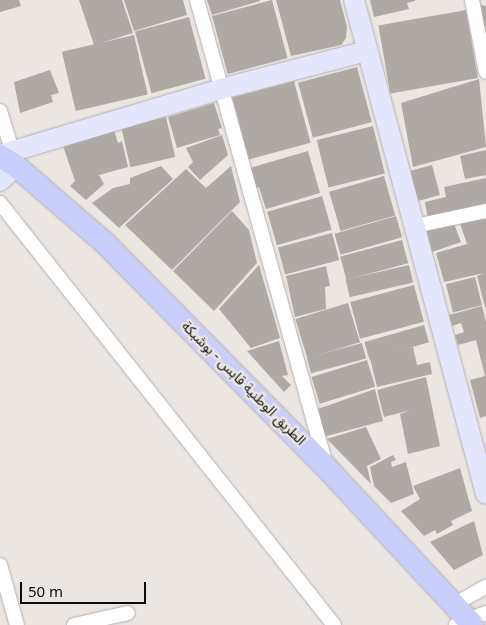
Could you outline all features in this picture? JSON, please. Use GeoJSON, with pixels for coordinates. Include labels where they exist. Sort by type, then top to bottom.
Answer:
{"type":"FeatureCollection","features":[{"type":"Feature","properties":{"kind":"main road","name":"الطريق الوطنية قابس - بوشبكة"},"geometry":{"type":"LineString","coordinates":[[5,162],[105,243],[326,466],[468,618]]}},
{"type":"Feature","properties":{"kind":"street"},"geometry":{"type":"LineString","coordinates":[[197,0],[326,466]]}},
{"type":"Feature","properties":{"kind":"street"},"geometry":{"type":"LineString","coordinates":[[354,0],[486,494]]}},
{"type":"Feature","properties":{"kind":"street"},"geometry":{"type":"LineString","coordinates":[[472,0],[486,72]]}},
{"type":"Feature","properties":{"kind":"street"},"geometry":{"type":"LineString","coordinates":[[0,111],[5,162],[221,89],[367,51]]}},
{"type":"Feature","properties":{"kind":"street"},"geometry":{"type":"LineString","coordinates":[[0,203],[334,625]]}},
{"type":"Feature","properties":{"kind":"street"},"geometry":{"type":"LineString","coordinates":[[415,226],[486,211]]}},
{"type":"Feature","properties":{"kind":"street"},"geometry":{"type":"LineString","coordinates":[[0,564],[17,625]]}},
{"type":"Feature","properties":{"kind":"street"},"geometry":{"type":"LineString","coordinates":[[468,618],[486,587]]}},
{"type":"Feature","properties":{"kind":"street"},"geometry":{"type":"LineString","coordinates":[[74,625],[128,613]]}},
{"type":"Feature","properties":{"kind":"building"},"geometry":{"type":"Polygon","coordinates":[[[0,0],[19,0],[21,6],[0,12],[0,0]]]}},
{"type":"Feature","properties":{"kind":"building"},"geometry":{"type":"Polygon","coordinates":[[[79,0],[122,0],[133,33],[94,45],[79,0]]]}},
{"type":"Feature","properties":{"kind":"building"},"geometry":{"type":"Polygon","coordinates":[[[124,0],[183,0],[187,15],[134,31],[124,0]]]}},
{"type":"Feature","properties":{"kind":"building"},"geometry":{"type":"Polygon","coordinates":[[[207,0],[260,0],[260,1],[212,15],[207,0]]]}},
{"type":"Feature","properties":{"kind":"building"},"geometry":{"type":"Polygon","coordinates":[[[272,0],[288,58],[228,74],[212,16],[272,0]]]}},
{"type":"Feature","properties":{"kind":"building"},"geometry":{"type":"Polygon","coordinates":[[[276,0],[340,0],[347,27],[346,38],[341,45],[291,56],[276,0]]]}},
{"type":"Feature","properties":{"kind":"building"},"geometry":{"type":"Polygon","coordinates":[[[370,0],[415,1],[407,3],[409,9],[374,17],[370,0]]]}},
{"type":"Feature","properties":{"kind":"building"},"geometry":{"type":"Polygon","coordinates":[[[481,5],[486,6],[486,32],[483,32],[481,5]]]}},
{"type":"Feature","properties":{"kind":"building"},"geometry":{"type":"Polygon","coordinates":[[[466,10],[478,78],[390,93],[378,25],[466,10]]]}},
{"type":"Feature","properties":{"kind":"building"},"geometry":{"type":"Polygon","coordinates":[[[189,17],[206,79],[151,93],[135,31],[189,17]]]}},
{"type":"Feature","properties":{"kind":"building"},"geometry":{"type":"Polygon","coordinates":[[[134,35],[148,94],[76,111],[62,52],[134,35]]]}},
{"type":"Feature","properties":{"kind":"building"},"geometry":{"type":"Polygon","coordinates":[[[357,67],[372,122],[313,138],[298,83],[357,67]]]}},
{"type":"Feature","properties":{"kind":"building"},"geometry":{"type":"Polygon","coordinates":[[[50,70],[59,93],[51,95],[53,102],[20,113],[14,82],[50,70]]]}},
{"type":"Feature","properties":{"kind":"building"},"geometry":{"type":"Polygon","coordinates":[[[479,79],[486,147],[413,167],[401,103],[479,79]]]}},
{"type":"Feature","properties":{"kind":"building"},"geometry":{"type":"Polygon","coordinates":[[[294,81],[311,143],[249,159],[232,98],[294,81]]]}},
{"type":"Feature","properties":{"kind":"building"},"geometry":{"type":"Polygon","coordinates":[[[214,103],[222,128],[218,129],[220,135],[177,148],[168,117],[214,103]]]}},
{"type":"Feature","properties":{"kind":"building"},"geometry":{"type":"Polygon","coordinates":[[[166,117],[175,157],[130,167],[121,127],[166,117]]]}},
{"type":"Feature","properties":{"kind":"building"},"geometry":{"type":"Polygon","coordinates":[[[373,126],[385,174],[329,188],[317,140],[373,126]]]}},
{"type":"Feature","properties":{"kind":"building"},"geometry":{"type":"Polygon","coordinates":[[[114,130],[118,143],[122,141],[128,167],[99,175],[104,184],[86,200],[70,186],[75,181],[62,143],[114,130]]]}},
{"type":"Feature","properties":{"kind":"building"},"geometry":{"type":"Polygon","coordinates":[[[222,135],[228,155],[200,180],[188,167],[193,162],[186,148],[222,135]]]}},
{"type":"Feature","properties":{"kind":"building"},"geometry":{"type":"Polygon","coordinates":[[[486,150],[486,175],[465,179],[460,156],[486,150]]]}},
{"type":"Feature","properties":{"kind":"building"},"geometry":{"type":"Polygon","coordinates":[[[308,151],[320,193],[266,209],[259,187],[251,190],[250,168],[308,151]]]}},
{"type":"Feature","properties":{"kind":"building"},"geometry":{"type":"Polygon","coordinates":[[[432,165],[440,195],[418,201],[410,171],[432,165]]]}},
{"type":"Feature","properties":{"kind":"building"},"geometry":{"type":"Polygon","coordinates":[[[161,166],[173,179],[119,228],[92,203],[113,188],[130,184],[130,178],[161,166]]]}},
{"type":"Feature","properties":{"kind":"building"},"geometry":{"type":"Polygon","coordinates":[[[231,166],[240,202],[172,270],[125,225],[186,169],[206,188],[231,166]]]}},
{"type":"Feature","properties":{"kind":"building"},"geometry":{"type":"Polygon","coordinates":[[[384,176],[395,215],[341,231],[329,192],[384,176]]]}},
{"type":"Feature","properties":{"kind":"building"},"geometry":{"type":"Polygon","coordinates":[[[486,178],[486,206],[428,219],[425,202],[446,197],[444,187],[486,178]]]}},
{"type":"Feature","properties":{"kind":"building"},"geometry":{"type":"Polygon","coordinates":[[[322,196],[332,230],[277,245],[267,212],[322,196]]]}},
{"type":"Feature","properties":{"kind":"building"},"geometry":{"type":"Polygon","coordinates":[[[232,211],[249,230],[257,263],[214,311],[173,271],[232,211]]]}},
{"type":"Feature","properties":{"kind":"building"},"geometry":{"type":"Polygon","coordinates":[[[486,214],[485,307],[477,276],[484,273],[444,282],[436,253],[467,244],[459,221],[486,214]]]}},
{"type":"Feature","properties":{"kind":"building"},"geometry":{"type":"Polygon","coordinates":[[[396,216],[402,237],[341,255],[334,234],[396,216]]]}},
{"type":"Feature","properties":{"kind":"building"},"geometry":{"type":"Polygon","coordinates":[[[453,221],[461,242],[432,252],[426,228],[453,221]]]}},
{"type":"Feature","properties":{"kind":"building"},"geometry":{"type":"Polygon","coordinates":[[[332,233],[339,260],[285,275],[278,247],[332,233]]]}},
{"type":"Feature","properties":{"kind":"building"},"geometry":{"type":"Polygon","coordinates":[[[402,240],[408,263],[346,280],[340,257],[402,240]]]}},
{"type":"Feature","properties":{"kind":"building"},"geometry":{"type":"Polygon","coordinates":[[[259,265],[280,338],[251,348],[219,309],[259,265]]]}},
{"type":"Feature","properties":{"kind":"building"},"geometry":{"type":"Polygon","coordinates":[[[409,265],[413,283],[350,297],[346,280],[409,265]]]}},
{"type":"Feature","properties":{"kind":"building"},"geometry":{"type":"Polygon","coordinates":[[[326,266],[330,286],[325,287],[326,309],[295,317],[286,276],[326,266]]]}},
{"type":"Feature","properties":{"kind":"building"},"geometry":{"type":"Polygon","coordinates":[[[475,277],[482,305],[453,312],[446,284],[475,277]]]}},
{"type":"Feature","properties":{"kind":"building"},"geometry":{"type":"Polygon","coordinates":[[[414,285],[424,322],[360,339],[350,302],[414,285]]]}},
{"type":"Feature","properties":{"kind":"building"},"geometry":{"type":"Polygon","coordinates":[[[348,303],[360,342],[307,358],[295,319],[348,303]]]}},
{"type":"Feature","properties":{"kind":"building"},"geometry":{"type":"Polygon","coordinates":[[[482,306],[486,322],[486,416],[480,418],[470,380],[485,376],[476,340],[458,345],[455,335],[464,332],[461,323],[452,326],[449,315],[482,306]]]}},
{"type":"Feature","properties":{"kind":"building"},"geometry":{"type":"Polygon","coordinates":[[[424,325],[429,342],[369,359],[364,342],[424,325]]]}},
{"type":"Feature","properties":{"kind":"building"},"geometry":{"type":"Polygon","coordinates":[[[279,341],[288,375],[282,376],[291,385],[284,392],[247,351],[279,341]]]}},
{"type":"Feature","properties":{"kind":"building"},"geometry":{"type":"Polygon","coordinates":[[[362,343],[366,358],[311,373],[307,358],[362,343]]]}},
{"type":"Feature","properties":{"kind":"building"},"geometry":{"type":"Polygon","coordinates":[[[413,347],[417,365],[430,362],[432,374],[377,387],[370,358],[413,347]]]}},
{"type":"Feature","properties":{"kind":"building"},"geometry":{"type":"Polygon","coordinates":[[[367,360],[375,387],[320,404],[312,377],[367,360]]]}},
{"type":"Feature","properties":{"kind":"building"},"geometry":{"type":"Polygon","coordinates":[[[426,377],[440,446],[408,454],[400,414],[411,410],[384,417],[377,390],[426,377]]]}},
{"type":"Feature","properties":{"kind":"building"},"geometry":{"type":"Polygon","coordinates":[[[375,389],[383,421],[323,437],[315,410],[375,389]]]}},
{"type":"Feature","properties":{"kind":"building"},"geometry":{"type":"Polygon","coordinates":[[[366,427],[381,459],[367,466],[371,484],[327,439],[366,427]]]}},
{"type":"Feature","properties":{"kind":"building"},"geometry":{"type":"Polygon","coordinates":[[[393,455],[396,460],[391,462],[392,467],[406,462],[414,494],[391,503],[374,486],[370,467],[393,455]]]}},
{"type":"Feature","properties":{"kind":"building"},"geometry":{"type":"Polygon","coordinates":[[[460,468],[472,511],[451,521],[453,525],[437,534],[435,530],[424,536],[401,511],[420,499],[413,486],[460,468]]]}},
{"type":"Feature","properties":{"kind":"building"},"geometry":{"type":"Polygon","coordinates":[[[474,521],[483,555],[454,570],[430,542],[474,521]]]}}]}
